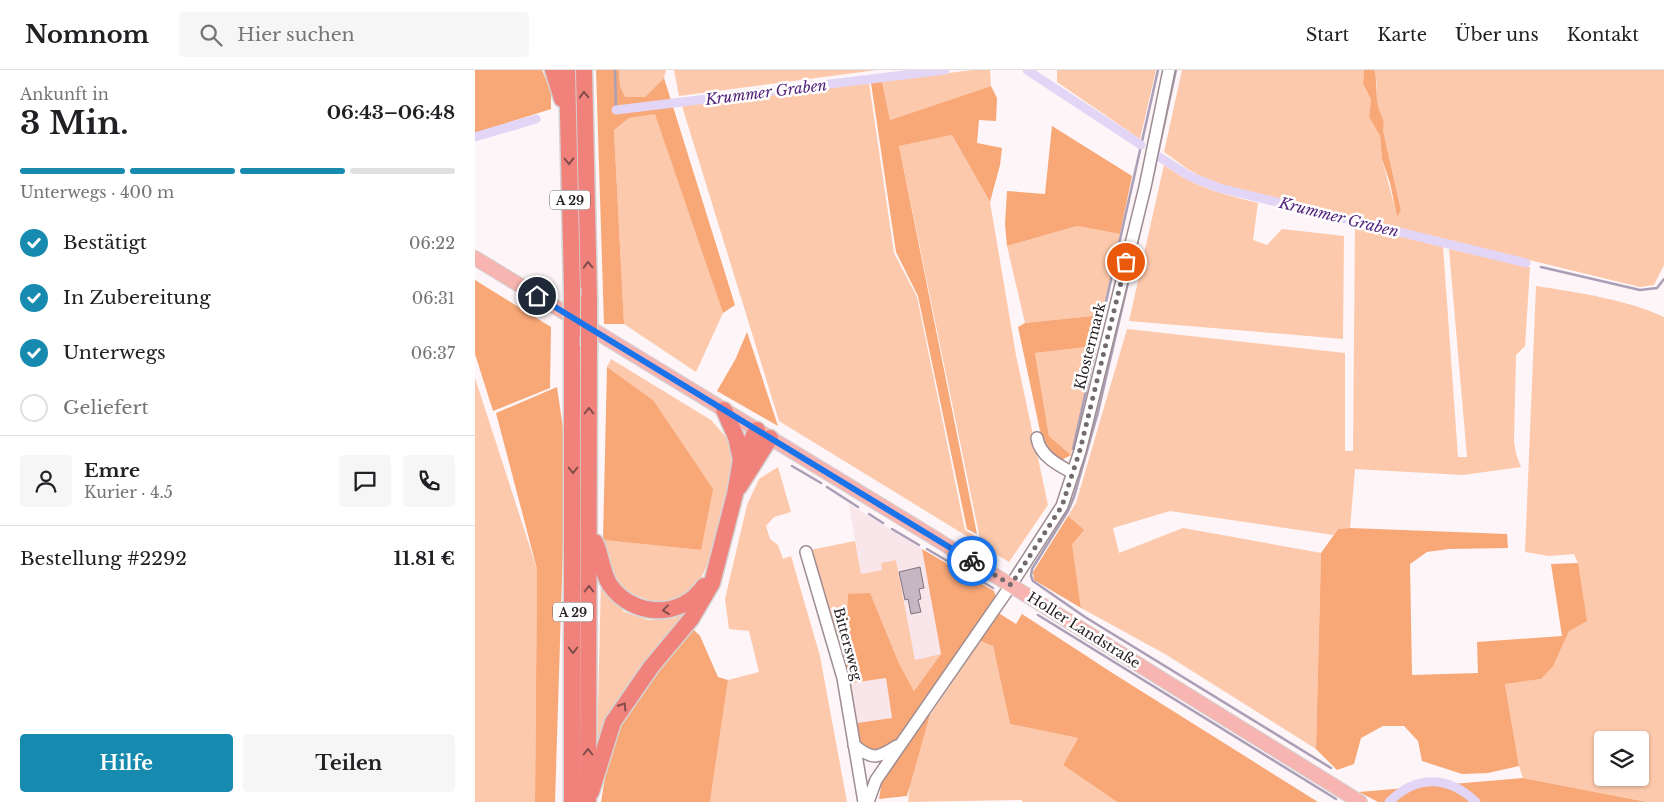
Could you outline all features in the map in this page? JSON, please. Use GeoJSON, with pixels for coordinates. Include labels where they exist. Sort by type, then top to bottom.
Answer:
{"type":"FeatureCollection","features":[{"type":"Feature","properties":{"kind":"highway"},"geometry":{"type":"LineString","coordinates":[[553,70],[569,113]]}},
{"type":"Feature","properties":{"kind":"highway","name":"A 29"},"geometry":{"type":"LineString","coordinates":[[567,70],[582,802]]}},
{"type":"Feature","properties":{"kind":"highway","name":"A 29"},"geometry":{"type":"LineString","coordinates":[[582,802],[589,529],[589,299],[584,70]]}},
{"type":"Feature","properties":{"kind":"highway"},"geometry":{"type":"LineString","coordinates":[[582,802],[599,772],[603,752],[613,722],[651,666],[691,619],[712,583],[735,494],[741,460],[736,437],[724,410]]}},
{"type":"Feature","properties":{"kind":"highway"},"geometry":{"type":"LineString","coordinates":[[741,460],[764,434]]}},
{"type":"Feature","properties":{"kind":"highway"},"geometry":{"type":"LineString","coordinates":[[735,494],[764,434]]}},
{"type":"Feature","properties":{"kind":"highway"},"geometry":{"type":"LineString","coordinates":[[589,529],[598,548],[603,573],[609,583],[620,597],[640,608],[663,611],[685,604],[702,589],[716,570]]}},
{"type":"Feature","properties":{"kind":"main road","name":"Holler Landstraße"},"geometry":{"type":"LineString","coordinates":[[475,258],[1011,585],[1360,802]]}},
{"type":"Feature","properties":{"kind":"street","name":"Klostermark"},"geometry":{"type":"LineString","coordinates":[[1011,585],[1062,506],[1073,473],[1145,187],[1169,70]]}},
{"type":"Feature","properties":{"kind":"street"},"geometry":{"type":"LineString","coordinates":[[1037,438],[1038,447],[1056,464],[1073,473]]}},
{"type":"Feature","properties":{"kind":"street","name":"Bittersweg"},"geometry":{"type":"LineString","coordinates":[[806,552],[843,678],[866,802]]}},
{"type":"Feature","properties":{"kind":"street","name":"Bittersweg"},"geometry":{"type":"LineString","coordinates":[[866,802],[876,780],[1011,585]]}},
{"type":"Feature","properties":{"kind":"street","name":"Bittersweg"},"geometry":{"type":"LineString","coordinates":[[854,745],[866,755],[880,757],[902,743]]}},
{"type":"Feature","properties":{"kind":"shaded area"},"geometry":{"type":"Polygon","coordinates":[[[475,70],[542,70],[551,91],[551,109],[475,133],[475,70]]]}},
{"type":"Feature","properties":{"kind":"shaded area"},"geometry":{"type":"Polygon","coordinates":[[[596,70],[619,70],[620,86],[625,97],[645,97],[664,78],[735,305],[723,313],[655,114],[629,118],[614,130],[624,324],[604,324],[596,70]]]}},
{"type":"Feature","properties":{"kind":"shaded area"},"geometry":{"type":"Polygon","coordinates":[[[619,70],[666,70],[664,78],[645,97],[625,97],[620,86],[619,70]]]}},
{"type":"Feature","properties":{"kind":"shaded area"},"geometry":{"type":"Polygon","coordinates":[[[674,70],[877,70],[679,96],[674,70]]]}},
{"type":"Feature","properties":{"kind":"shaded area"},"geometry":{"type":"Polygon","coordinates":[[[973,70],[990,70],[991,86],[890,120],[882,81],[973,70]]]}},
{"type":"Feature","properties":{"kind":"shaded area"},"geometry":{"type":"Polygon","coordinates":[[[1057,70],[1156,70],[1140,139],[1057,82],[1057,70]]]}},
{"type":"Feature","properties":{"kind":"shaded area"},"geometry":{"type":"Polygon","coordinates":[[[1182,70],[1364,70],[1363,84],[1371,99],[1369,117],[1380,136],[1382,159],[1397,215],[1401,211],[1383,130],[1383,121],[1378,107],[1374,70],[1664,70],[1664,265],[1654,285],[1640,287],[1214,183],[1189,170],[1164,152],[1182,70]]]}},
{"type":"Feature","properties":{"kind":"shaded area"},"geometry":{"type":"Polygon","coordinates":[[[1364,70],[1374,70],[1375,72],[1377,103],[1383,121],[1383,130],[1401,211],[1397,216],[1390,183],[1382,159],[1380,136],[1369,117],[1371,99],[1363,84],[1364,70]]]}},
{"type":"Feature","properties":{"kind":"shaded area"},"geometry":{"type":"Polygon","coordinates":[[[882,81],[890,120],[991,86],[997,98],[996,121],[979,120],[977,143],[1002,148],[1000,165],[990,202],[952,135],[899,146],[977,534],[967,529],[918,296],[896,252],[871,83],[882,81]]]}},
{"type":"Feature","properties":{"kind":"shaded area"},"geometry":{"type":"Polygon","coordinates":[[[869,83],[894,253],[917,297],[965,530],[980,539],[899,146],[952,135],[990,202],[1016,355],[1048,505],[1009,562],[779,421],[682,106],[869,83]]]}},
{"type":"Feature","properties":{"kind":"shaded area"},"geometry":{"type":"Polygon","coordinates":[[[656,113],[723,313],[696,372],[624,324],[614,130],[629,118],[656,113]]]}},
{"type":"Feature","properties":{"kind":"shaded area"},"geometry":{"type":"Polygon","coordinates":[[[1052,126],[1132,176],[1120,234],[1077,226],[1007,246],[1005,224],[1007,191],[1045,194],[1052,126]]]}},
{"type":"Feature","properties":{"kind":"shaded area"},"geometry":{"type":"Polygon","coordinates":[[[1164,165],[1197,184],[1220,193],[1258,203],[1253,240],[1267,245],[1282,229],[1344,236],[1343,339],[1129,321],[1164,165]]]}},
{"type":"Feature","properties":{"kind":"shaded area"},"geometry":{"type":"Polygon","coordinates":[[[1077,226],[1120,234],[1102,315],[1025,323],[1007,246],[1077,226]]]}},
{"type":"Feature","properties":{"kind":"shaded area"},"geometry":{"type":"Polygon","coordinates":[[[1355,226],[1443,246],[1458,457],[1467,457],[1449,249],[1530,267],[1525,346],[1516,355],[1514,441],[1521,467],[1463,475],[1355,469],[1350,528],[1338,529],[1333,535],[1170,511],[1113,528],[1119,553],[1183,528],[1321,553],[1316,749],[1165,654],[1081,608],[1068,516],[1076,503],[1127,329],[1345,353],[1345,451],[1353,451],[1355,226]]]}},
{"type":"Feature","properties":{"kind":"shaded area"},"geometry":{"type":"Polygon","coordinates":[[[475,280],[551,327],[550,388],[493,411],[475,354],[475,280]]]}},
{"type":"Feature","properties":{"kind":"shaded area"},"geometry":{"type":"Polygon","coordinates":[[[1536,286],[1618,301],[1664,317],[1664,802],[1647,802],[1523,778],[1519,766],[1505,683],[1541,679],[1559,652],[1565,638],[1572,610],[1578,563],[1574,554],[1549,556],[1525,552],[1536,286]]]}},
{"type":"Feature","properties":{"kind":"shaded area"},"geometry":{"type":"Polygon","coordinates":[[[1102,315],[1096,346],[1035,353],[1049,436],[1071,455],[1060,461],[1043,445],[1018,327],[1025,323],[1102,315]]]}},
{"type":"Feature","properties":{"kind":"shaded area"},"geometry":{"type":"Polygon","coordinates":[[[747,332],[778,426],[717,391],[735,360],[747,332]]]}},
{"type":"Feature","properties":{"kind":"shaded area"},"geometry":{"type":"Polygon","coordinates":[[[1096,346],[1071,455],[1049,436],[1035,353],[1096,346]]]}},
{"type":"Feature","properties":{"kind":"shaded area"},"geometry":{"type":"Polygon","coordinates":[[[611,359],[711,420],[732,444],[735,458],[720,525],[709,561],[696,585],[682,595],[665,601],[652,602],[624,588],[610,566],[605,549],[603,540],[701,550],[653,400],[607,367],[611,359]]]}},
{"type":"Feature","properties":{"kind":"shaded area"},"geometry":{"type":"Polygon","coordinates":[[[607,367],[653,400],[713,489],[701,550],[603,540],[607,367]]]}},
{"type":"Feature","properties":{"kind":"shaded area"},"geometry":{"type":"Polygon","coordinates":[[[475,378],[537,569],[535,802],[475,802],[475,378]]]}},
{"type":"Feature","properties":{"kind":"shaded area"},"geometry":{"type":"Polygon","coordinates":[[[557,387],[566,449],[555,802],[535,802],[537,569],[496,413],[557,387]]]}},
{"type":"Feature","properties":{"kind":"shaded area"},"geometry":{"type":"Polygon","coordinates":[[[778,467],[791,512],[774,517],[766,526],[770,539],[778,545],[783,559],[791,556],[820,656],[847,802],[710,802],[728,680],[759,672],[749,631],[729,629],[725,599],[747,505],[759,479],[778,467]]]}},
{"type":"Feature","properties":{"kind":"shaded area"},"geometry":{"type":"Polygon","coordinates":[[[849,504],[922,549],[941,654],[915,661],[896,560],[882,570],[861,574],[849,504]]]}},
{"type":"Feature","properties":{"kind":"shaded area"},"geometry":{"type":"Polygon","coordinates":[[[1068,516],[1084,530],[1072,544],[1081,608],[1034,580],[1033,572],[1068,516]]]}},
{"type":"Feature","properties":{"kind":"shaded area"},"geometry":{"type":"Polygon","coordinates":[[[1338,529],[1507,534],[1508,548],[1449,549],[1427,552],[1410,564],[1412,675],[1478,673],[1477,642],[1562,636],[1551,564],[1578,563],[1587,621],[1569,631],[1553,666],[1541,679],[1505,684],[1519,766],[1488,773],[1462,774],[1422,761],[1418,741],[1404,726],[1383,726],[1361,738],[1354,764],[1337,770],[1316,749],[1321,553],[1338,529]]]}},
{"type":"Feature","properties":{"kind":"shaded area"},"geometry":{"type":"Polygon","coordinates":[[[855,541],[861,574],[882,570],[881,563],[896,560],[915,660],[941,654],[914,691],[899,665],[848,594],[844,655],[810,550],[855,541]]]}},
{"type":"Feature","properties":{"kind":"shaded area"},"geometry":{"type":"Polygon","coordinates":[[[922,549],[994,591],[996,597],[903,733],[881,752],[866,751],[858,744],[844,655],[848,594],[870,593],[899,664],[914,691],[941,654],[922,549]],[[886,678],[851,683],[857,723],[892,718],[886,678]]]}},
{"type":"Feature","properties":{"kind":"shaded area"},"geometry":{"type":"Polygon","coordinates":[[[601,581],[624,612],[648,620],[675,618],[694,608],[624,691],[597,750],[601,581]]]}},
{"type":"Feature","properties":{"kind":"shaded area"},"geometry":{"type":"Polygon","coordinates":[[[997,612],[1016,624],[1022,614],[1318,802],[1117,802],[1063,765],[1078,738],[1010,724],[993,646],[980,641],[997,612]]]}},
{"type":"Feature","properties":{"kind":"shaded area"},"geometry":{"type":"Polygon","coordinates":[[[692,628],[700,636],[718,677],[728,680],[710,802],[601,802],[611,741],[642,690],[692,628]]]}},
{"type":"Feature","properties":{"kind":"shaded area"},"geometry":{"type":"Polygon","coordinates":[[[980,641],[993,646],[1010,724],[1078,738],[1063,765],[1117,802],[1022,802],[1022,800],[908,802],[910,784],[930,715],[980,641]]]}},
{"type":"Feature","properties":{"kind":"shaded area"},"geometry":{"type":"Polygon","coordinates":[[[886,678],[892,718],[857,723],[851,683],[886,678]]]}},
{"type":"Feature","properties":{"kind":"shaded area"},"geometry":{"type":"Polygon","coordinates":[[[930,715],[907,796],[879,799],[882,780],[926,716],[930,715]]]}},
{"type":"Feature","properties":{"kind":"shaded area"},"geometry":{"type":"Polygon","coordinates":[[[1523,778],[1647,802],[1378,802],[1359,792],[1523,778]]]}},
{"type":"Feature","properties":{"kind":"building"},"geometry":{"type":"Polygon","coordinates":[[[920,567],[924,588],[919,589],[921,599],[918,600],[921,612],[911,614],[908,599],[905,600],[899,572],[920,567]]]}},
{"type":"Feature","properties":{"kind":"waterway"},"geometry":{"type":"LineString","coordinates":[[615,70],[616,110]]}},
{"type":"Feature","properties":{"kind":"waterway","name":"Krummer Graben"},"geometry":{"type":"LineString","coordinates":[[616,110],[945,70]]}},
{"type":"Feature","properties":{"kind":"waterway","name":"Krummer Graben"},"geometry":{"type":"LineString","coordinates":[[1027,70],[1141,145]]}},
{"type":"Feature","properties":{"kind":"waterway"},"geometry":{"type":"LineString","coordinates":[[1073,449],[1158,70]]}},
{"type":"Feature","properties":{"kind":"waterway"},"geometry":{"type":"LineString","coordinates":[[1153,176],[1176,70]]}},
{"type":"Feature","properties":{"kind":"waterway","name":"Krummer Graben"},"geometry":{"type":"LineString","coordinates":[[475,137],[536,119]]}},
{"type":"Feature","properties":{"kind":"waterway","name":"Krummer Graben"},"geometry":{"type":"LineString","coordinates":[[1158,156],[1189,176],[1219,188],[1526,263]]}},
{"type":"Feature","properties":{"kind":"waterway"},"geometry":{"type":"LineString","coordinates":[[1143,218],[1098,412],[1074,497],[1068,511],[1032,569],[1031,576],[1033,581],[1085,617],[1331,768]]}},
{"type":"Feature","properties":{"kind":"waterway","name":"Krummer Graben"},"geometry":{"type":"LineString","coordinates":[[1541,267],[1640,290],[1657,288],[1664,279]]}},
{"type":"Feature","properties":{"kind":"waterway"},"geometry":{"type":"LineString","coordinates":[[792,466],[821,483]]}},
{"type":"Feature","properties":{"kind":"waterway"},"geometry":{"type":"LineString","coordinates":[[827,487],[858,507]]}},
{"type":"Feature","properties":{"kind":"waterway"},"geometry":{"type":"LineString","coordinates":[[869,514],[883,523]]}},
{"type":"Feature","properties":{"kind":"waterway"},"geometry":{"type":"LineString","coordinates":[[892,529],[919,545]]}},
{"type":"Feature","properties":{"kind":"waterway"},"geometry":{"type":"LineString","coordinates":[[927,549],[993,588]]}},
{"type":"Feature","properties":{"kind":"waterway"},"geometry":{"type":"LineString","coordinates":[[1038,615],[1336,799]]}},
{"type":"Feature","properties":{"kind":"waterway"},"geometry":{"type":"LineString","coordinates":[[1389,802],[1399,793],[1410,787],[1432,782],[1454,787],[1476,802]]}},
{"type":"Feature","properties":{"kind":"way so far"},"geometry":{"type":"LineString","coordinates":[[972,561],[1011,585],[1062,506],[1080,450],[1126,262]]}},
{"type":"Feature","properties":{"kind":"route"},"geometry":{"type":"LineString","coordinates":[[537,296],[972,561]]}}]}
